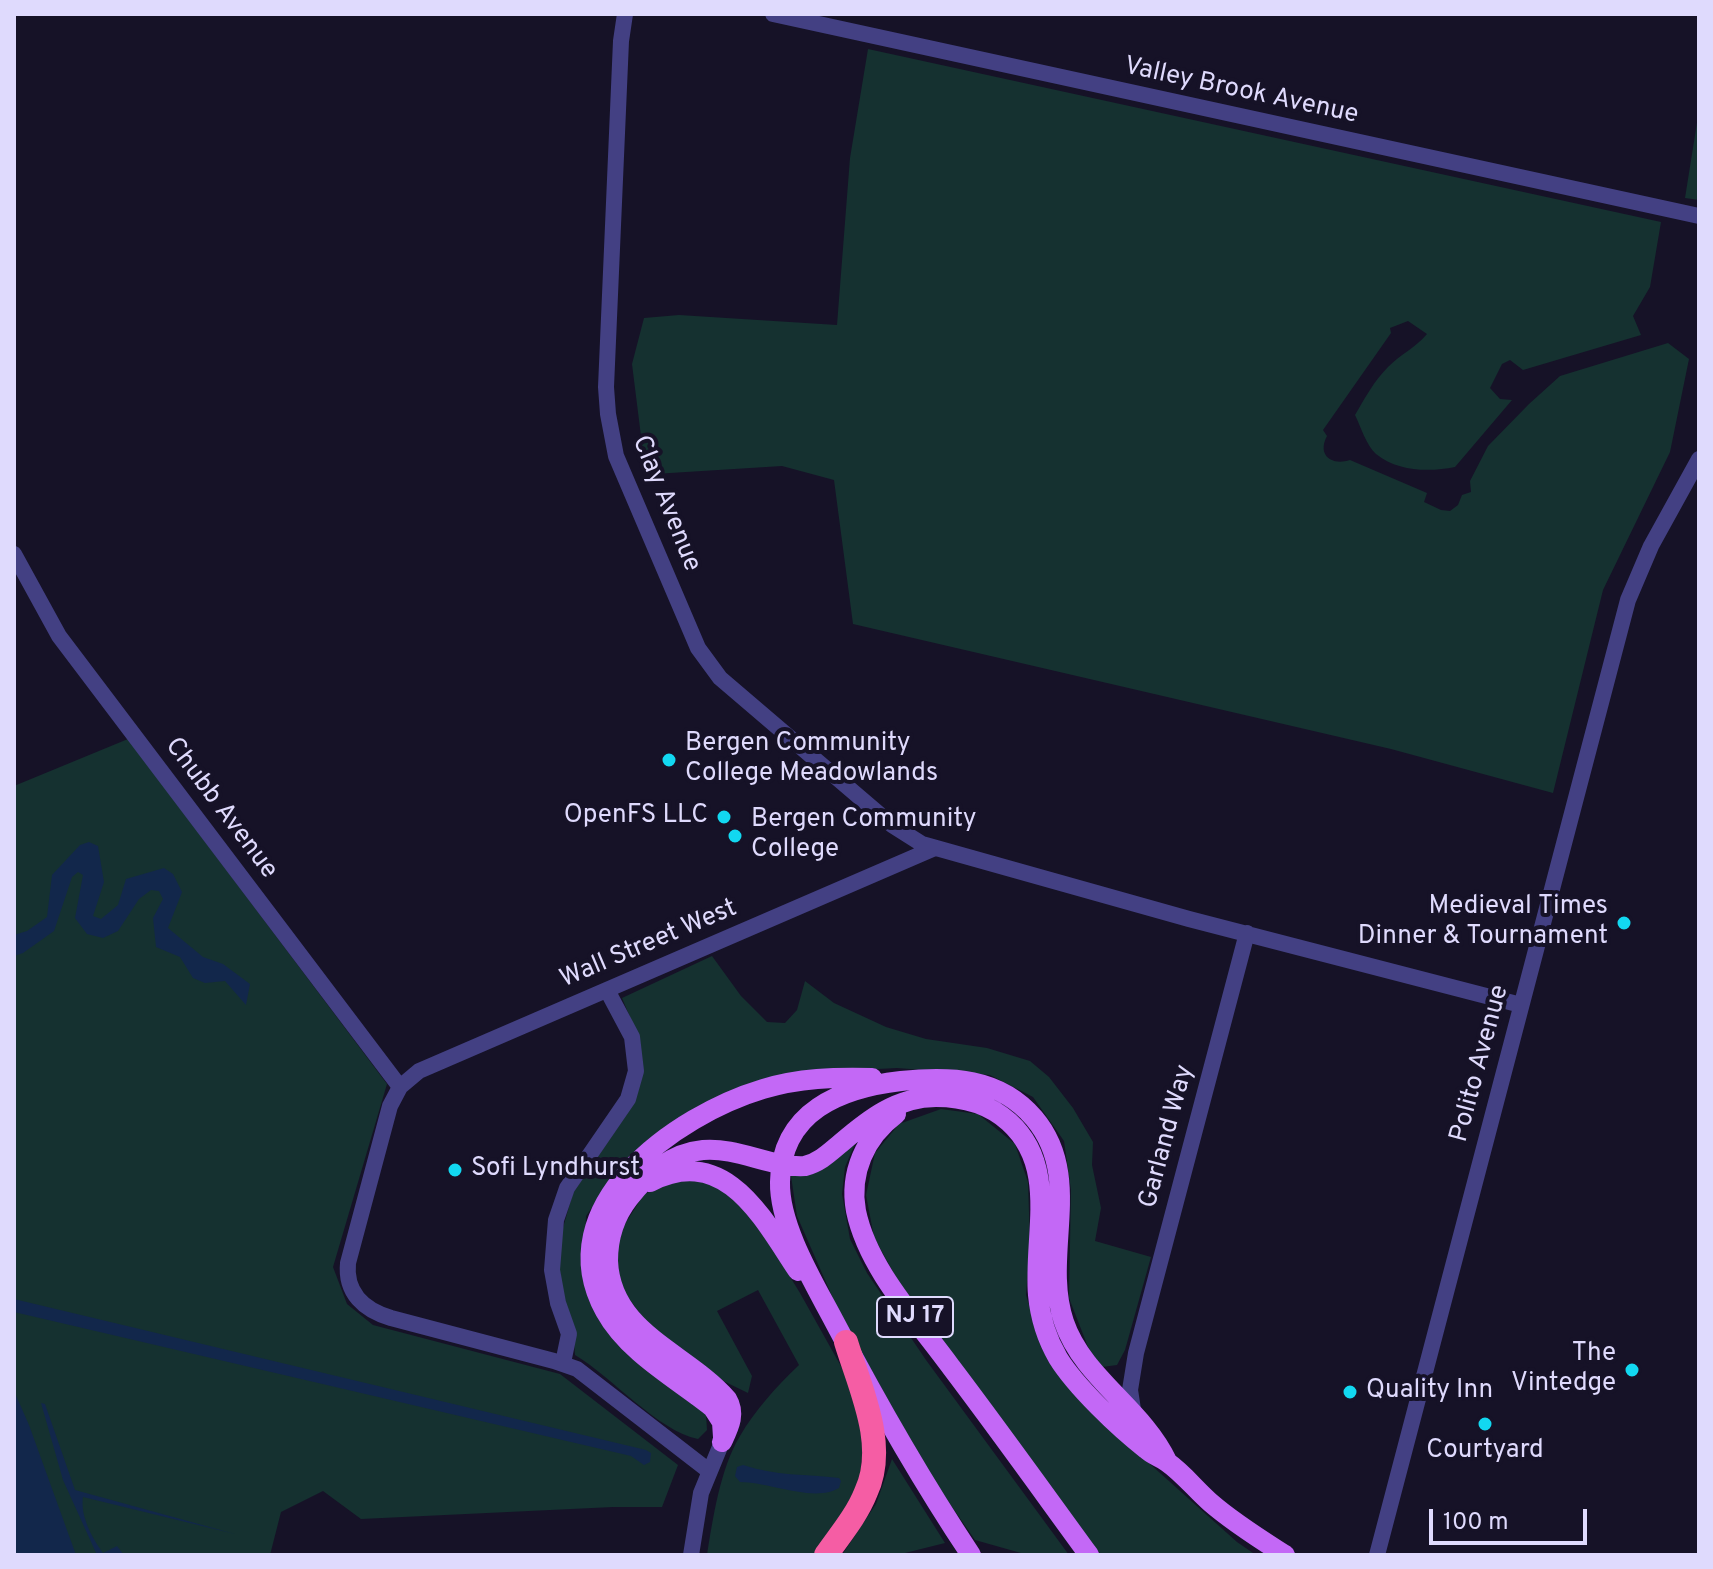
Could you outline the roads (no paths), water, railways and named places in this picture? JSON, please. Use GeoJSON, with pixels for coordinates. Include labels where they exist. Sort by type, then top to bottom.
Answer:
{"type":"FeatureCollection","features":[{"type":"Feature","properties":{"kind":"highway"},"geometry":{"type":"LineString","coordinates":[[826,1555],[862,1501],[870,1483],[873,1463],[870,1420],[841,1334]]}},
{"type":"Feature","properties":{"kind":"main road"},"geometry":{"type":"LineString","coordinates":[[722,1442],[722,1422],[713,1408],[624,1338],[601,1303],[594,1283],[592,1252],[596,1226],[605,1203],[626,1175],[663,1140],[694,1118],[733,1099],[808,1079],[924,1079]]}},
{"type":"Feature","properties":{"kind":"main road","name":"NJ 17"},"geometry":{"type":"LineString","coordinates":[[971,1555],[902,1445],[841,1334],[802,1256],[784,1210],[780,1191],[782,1163],[789,1143],[799,1125],[829,1099],[866,1087],[924,1079],[963,1079],[992,1087],[1025,1108],[1044,1131],[1056,1158],[1061,1188],[1057,1276],[1059,1305],[1072,1340],[1094,1371],[1158,1443],[1167,1462]]}},
{"type":"Feature","properties":{"kind":"main road"},"geometry":{"type":"LineString","coordinates":[[722,1442],[732,1418],[727,1399],[636,1326],[616,1297],[609,1270],[609,1245],[614,1224],[625,1203],[659,1167],[687,1153],[721,1151],[799,1166],[818,1161],[874,1117],[899,1104],[928,1097],[955,1099]]}},
{"type":"Feature","properties":{"kind":"main road","name":"NJ 17"},"geometry":{"type":"LineString","coordinates":[[1089,1555],[887,1278],[869,1246],[859,1220],[854,1193],[856,1175],[865,1149],[875,1134],[911,1106],[955,1099],[974,1102],[997,1113],[1018,1131],[1032,1155],[1041,1190],[1039,1303],[1046,1331],[1058,1357],[1075,1380],[1149,1452],[1167,1462],[1222,1511],[1285,1555]]}},
{"type":"Feature","properties":{"kind":"main road"},"geometry":{"type":"LineString","coordinates":[[625,1203],[649,1183],[672,1174],[703,1174],[725,1181],[753,1205],[841,1334]]}},
{"type":"Feature","properties":{"kind":"street","name":"Clay Avenue"},"geometry":{"type":"LineString","coordinates":[[625,14],[621,41],[606,387],[616,456],[698,648],[708,664],[734,691],[892,825],[913,840],[935,848]]}},
{"type":"Feature","properties":{"kind":"street","name":"Valley Brook Avenue"},"geometry":{"type":"LineString","coordinates":[[773,14],[1699,216]]}},
{"type":"Feature","properties":{"kind":"street","name":"Polito Avenue"},"geometry":{"type":"LineString","coordinates":[[1377,1555],[1628,600],[1651,546],[1699,459]]}},
{"type":"Feature","properties":{"kind":"street","name":"Chubb Avenue"},"geometry":{"type":"LineString","coordinates":[[14,554],[59,636],[400,1087]]}},
{"type":"Feature","properties":{"kind":"street"},"geometry":{"type":"LineString","coordinates":[[935,848],[1521,1005]]}},
{"type":"Feature","properties":{"kind":"street","name":"Wall Street West"},"geometry":{"type":"LineString","coordinates":[[400,1087],[419,1071],[935,848]]}},
{"type":"Feature","properties":{"kind":"street","name":"Garland Way"},"geometry":{"type":"LineString","coordinates":[[1135,1416],[1130,1390],[1136,1353],[1247,933]]}},
{"type":"Feature","properties":{"kind":"street"},"geometry":{"type":"LineString","coordinates":[[563,1363],[569,1334],[553,1281],[546,1236],[567,1188],[624,1107],[635,1081],[632,1037],[607,990]]}},
{"type":"Feature","properties":{"kind":"street"},"geometry":{"type":"LineString","coordinates":[[400,1087],[387,1113],[350,1250],[347,1276],[354,1294],[368,1309],[383,1315],[563,1363],[590,1378],[709,1471]]}},
{"type":"Feature","properties":{"kind":"street"},"geometry":{"type":"LineString","coordinates":[[1094,1371],[1108,1376],[1122,1373],[1136,1353]]}},
{"type":"Feature","properties":{"kind":"street"},"geometry":{"type":"LineString","coordinates":[[691,1555],[697,1507],[722,1442]]}},
{"type":"Feature","properties":{"kind":"water"},"geometry":{"type":"Polygon","coordinates":[[[89,842],[98,846],[104,882],[93,916],[101,919],[118,905],[126,879],[164,868],[173,874],[182,892],[168,928],[203,957],[223,964],[250,984],[246,1005],[225,981],[205,983],[193,978],[180,957],[156,947],[153,918],[163,899],[159,891],[151,890],[139,899],[118,931],[103,938],[87,934],[75,918],[83,875],[78,872],[72,877],[54,931],[14,956],[14,935],[27,931],[47,917],[52,875],[80,845],[89,842]]]}},
{"type":"Feature","properties":{"kind":"water"},"geometry":{"type":"Polygon","coordinates":[[[14,1299],[646,1450],[651,1453],[650,1462],[644,1465],[631,1456],[14,1312],[14,1299]]]}},
{"type":"Feature","properties":{"kind":"water"},"geometry":{"type":"Polygon","coordinates":[[[14,1391],[29,1425],[76,1555],[14,1555],[14,1391]]]}},
{"type":"Feature","properties":{"kind":"water"},"geometry":{"type":"Polygon","coordinates":[[[41,1403],[45,1404],[75,1490],[235,1534],[83,1497],[85,1519],[103,1553],[117,1546],[124,1555],[97,1555],[63,1480],[41,1403]]]}},
{"type":"Feature","properties":{"kind":"water"},"geometry":{"type":"Polygon","coordinates":[[[743,1465],[779,1473],[839,1478],[841,1481],[839,1488],[829,1492],[791,1491],[740,1482],[735,1476],[737,1467],[743,1465]]]}},
{"type":"Feature","properties":{"kind":"place","name":"Bergen Community College Meadowlands"},"geometry":{"type":"Point","coordinates":[669,760]}},
{"type":"Feature","properties":{"kind":"place","name":"OpenFS LLC"},"geometry":{"type":"Point","coordinates":[724,817]}},
{"type":"Feature","properties":{"kind":"place","name":"Bergen Community College"},"geometry":{"type":"Point","coordinates":[735,836]}},
{"type":"Feature","properties":{"kind":"place","name":"Medieval Times Dinner & Tournament"},"geometry":{"type":"Point","coordinates":[1624,923]}},
{"type":"Feature","properties":{"kind":"place","name":"Sofi Lyndhurst"},"geometry":{"type":"Point","coordinates":[455,1170]}},
{"type":"Feature","properties":{"kind":"place","name":"The Vintedge"},"geometry":{"type":"Point","coordinates":[1632,1370]}},
{"type":"Feature","properties":{"kind":"place","name":"Quality Inn"},"geometry":{"type":"Point","coordinates":[1350,1392]}},
{"type":"Feature","properties":{"kind":"place","name":"Courtyard"},"geometry":{"type":"Point","coordinates":[1485,1424]}}]}
